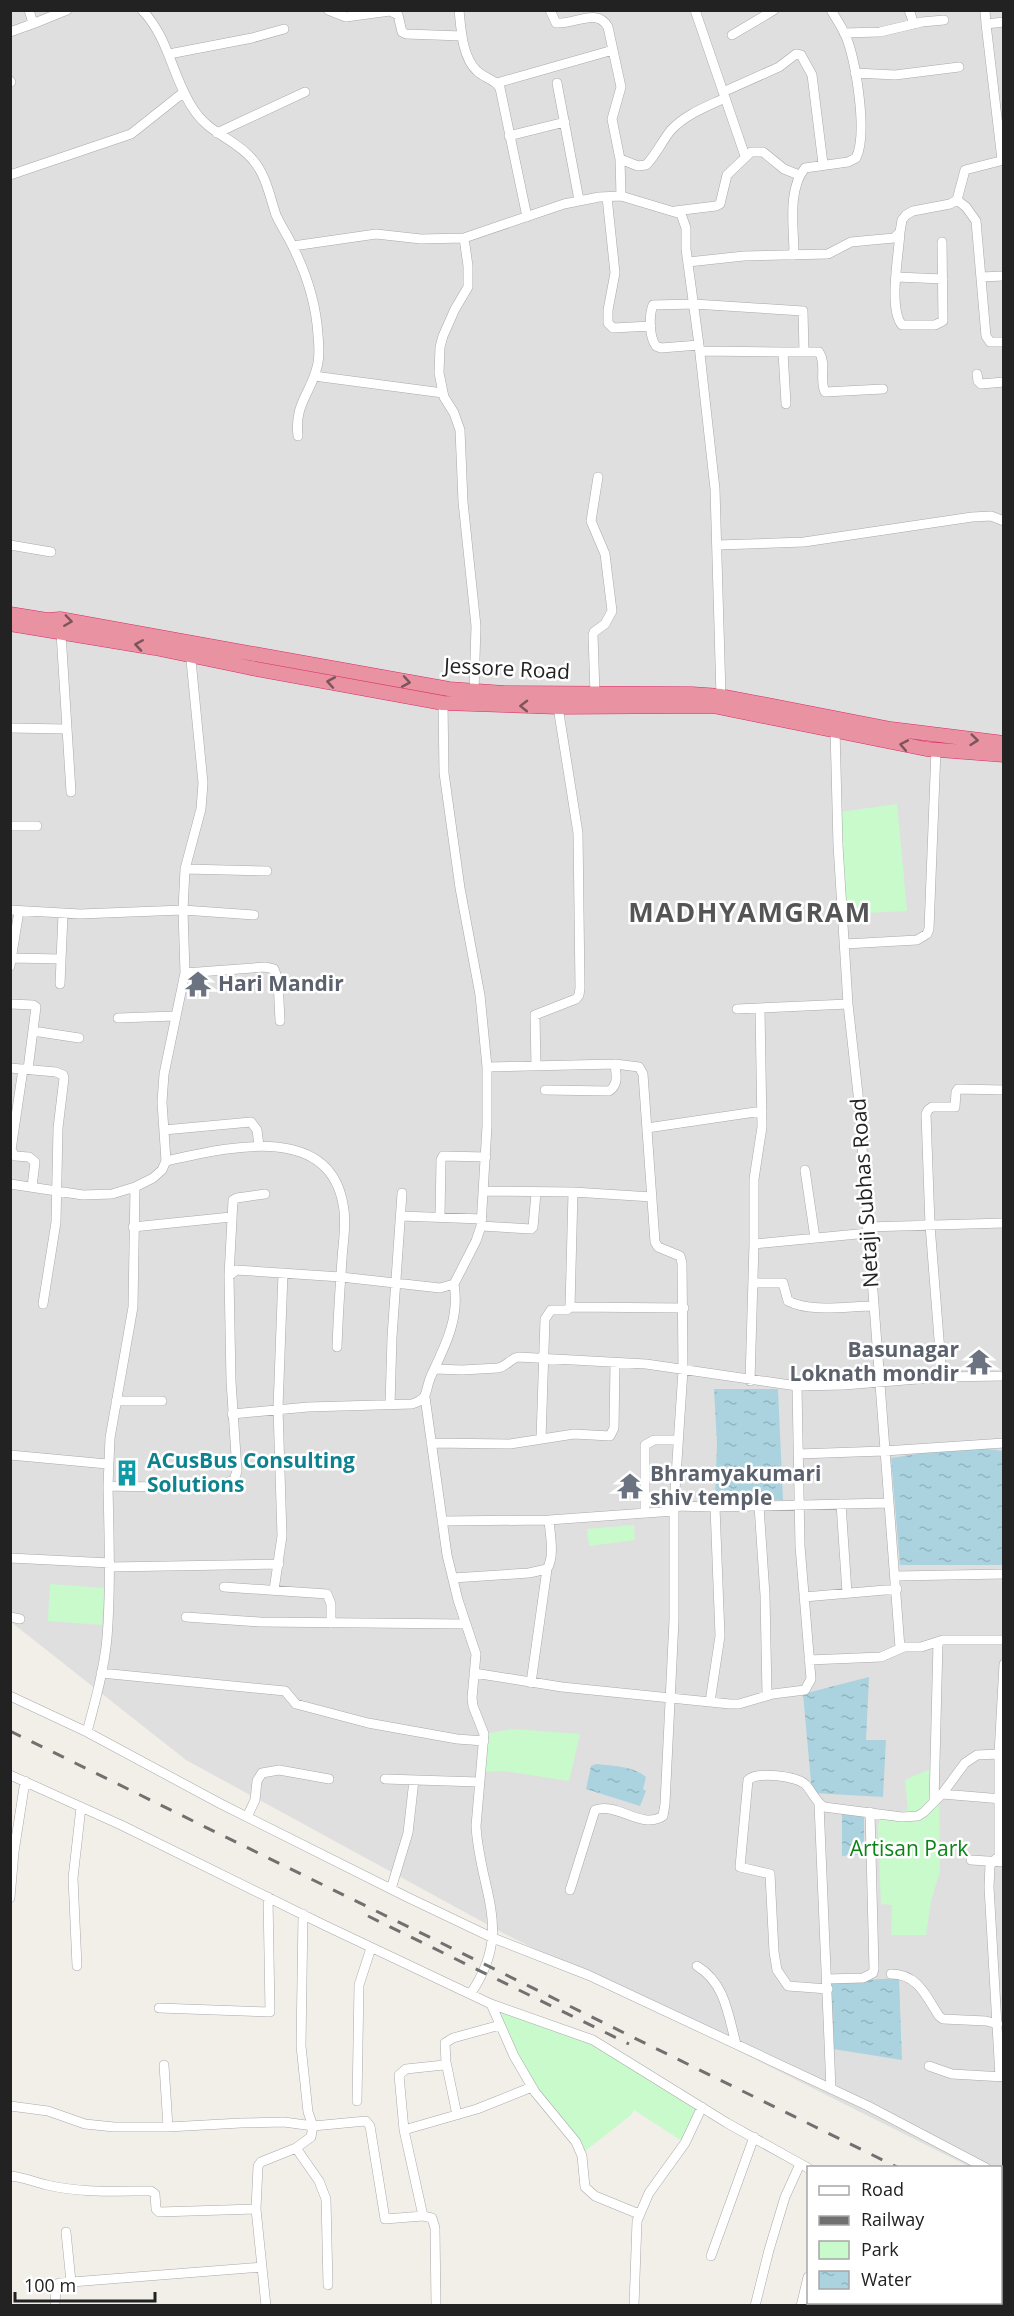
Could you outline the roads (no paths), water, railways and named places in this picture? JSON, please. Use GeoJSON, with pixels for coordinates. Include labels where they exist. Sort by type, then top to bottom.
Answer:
{"type":"FeatureCollection","features":[{"type":"Feature","properties":{"kind":"highway","name":"Jessore Road"},"geometry":{"type":"LineString","coordinates":[[10,614],[47,620],[60,619],[190,648],[449,689],[721,696],[891,729],[1004,743]]}},
{"type":"Feature","properties":{"kind":"highway"},"geometry":{"type":"LineString","coordinates":[[10,624],[61,633],[190,648],[251,668],[443,703],[558,707],[713,705],[835,729],[887,742],[936,750],[1004,755]]}},
{"type":"Feature","properties":{"kind":"street"},"geometry":{"type":"LineString","coordinates":[[29,10],[35,23]]}},
{"type":"Feature","properties":{"kind":"street"},"geometry":{"type":"LineString","coordinates":[[10,32],[67,10]]}},
{"type":"Feature","properties":{"kind":"street"},"geometry":{"type":"LineString","coordinates":[[328,10],[346,17],[390,11],[398,15],[402,32],[406,34],[462,36]]}},
{"type":"Feature","properties":{"kind":"street"},"geometry":{"type":"LineString","coordinates":[[459,10],[462,36],[470,63],[476,70],[497,83],[502,97],[527,217]]}},
{"type":"Feature","properties":{"kind":"street"},"geometry":{"type":"LineString","coordinates":[[550,10],[556,23],[563,24],[598,17],[605,20],[608,27],[621,87],[612,119],[620,159],[621,196]]}},
{"type":"Feature","properties":{"kind":"street"},"geometry":{"type":"LineString","coordinates":[[695,10],[745,156]]}},
{"type":"Feature","properties":{"kind":"street"},"geometry":{"type":"LineString","coordinates":[[732,35],[764,13],[774,10]]}},
{"type":"Feature","properties":{"kind":"street"},"geometry":{"type":"LineString","coordinates":[[794,255],[794,205],[799,175],[805,168],[848,162],[856,158],[862,140],[855,73],[844,33],[831,10]]}},
{"type":"Feature","properties":{"kind":"street"},"geometry":{"type":"LineString","coordinates":[[909,10],[914,24]]}},
{"type":"Feature","properties":{"kind":"street"},"geometry":{"type":"LineString","coordinates":[[942,242],[943,321],[935,325],[902,325],[897,316],[897,277],[902,220],[913,211],[950,204],[957,200],[965,170],[1003,160],[985,10]]}},
{"type":"Feature","properties":{"kind":"street"},"geometry":{"type":"LineString","coordinates":[[144,12],[170,54],[184,92],[199,118],[239,147],[256,163],[277,216],[293,246],[311,289],[315,309],[318,355],[314,376],[301,402],[297,417],[298,436]]}},
{"type":"Feature","properties":{"kind":"street"},"geometry":{"type":"LineString","coordinates":[[844,33],[880,32],[944,20]]}},
{"type":"Feature","properties":{"kind":"street"},"geometry":{"type":"LineString","coordinates":[[986,24],[1004,22]]}},
{"type":"Feature","properties":{"kind":"street"},"geometry":{"type":"LineString","coordinates":[[170,54],[252,38],[284,29]]}},
{"type":"Feature","properties":{"kind":"street"},"geometry":{"type":"LineString","coordinates":[[497,83],[613,50]]}},
{"type":"Feature","properties":{"kind":"street"},"geometry":{"type":"LineString","coordinates":[[620,159],[638,166],[645,165],[666,136],[679,123],[724,95],[779,67],[796,54],[801,55],[812,75],[823,164]]}},
{"type":"Feature","properties":{"kind":"street"},"geometry":{"type":"LineString","coordinates":[[855,73],[895,75],[959,67]]}},
{"type":"Feature","properties":{"kind":"street"},"geometry":{"type":"LineString","coordinates":[[557,83],[579,200]]}},
{"type":"Feature","properties":{"kind":"street"},"geometry":{"type":"LineString","coordinates":[[10,175],[131,134],[184,92]]}},
{"type":"Feature","properties":{"kind":"street"},"geometry":{"type":"LineString","coordinates":[[217,133],[305,92]]}},
{"type":"Feature","properties":{"kind":"street"},"geometry":{"type":"LineString","coordinates":[[509,136],[565,122]]}},
{"type":"Feature","properties":{"kind":"street"},"geometry":{"type":"LineString","coordinates":[[675,211],[720,204],[727,176],[751,152],[763,152],[784,168],[799,175]]}},
{"type":"Feature","properties":{"kind":"street"},"geometry":{"type":"LineString","coordinates":[[293,246],[376,234],[422,239],[464,238],[579,200],[607,197],[621,196],[681,214],[686,228],[715,489],[721,696]]}},
{"type":"Feature","properties":{"kind":"street"},"geometry":{"type":"LineString","coordinates":[[607,197],[615,273],[608,310],[608,323],[613,328],[651,326]]}},
{"type":"Feature","properties":{"kind":"street"},"geometry":{"type":"LineString","coordinates":[[957,200],[973,215],[976,221],[988,340],[995,344],[1004,342]]}},
{"type":"Feature","properties":{"kind":"street"},"geometry":{"type":"LineString","coordinates":[[688,262],[744,256],[828,254],[851,242],[886,240],[894,238],[900,232]]}},
{"type":"Feature","properties":{"kind":"street"},"geometry":{"type":"LineString","coordinates":[[464,238],[468,287],[455,309],[440,347],[439,373],[442,393],[460,430],[464,512],[477,626],[474,691]]}},
{"type":"Feature","properties":{"kind":"street"},"geometry":{"type":"LineString","coordinates":[[981,277],[1004,276]]}},
{"type":"Feature","properties":{"kind":"street"},"geometry":{"type":"LineString","coordinates":[[897,277],[943,279]]}},
{"type":"Feature","properties":{"kind":"street"},"geometry":{"type":"LineString","coordinates":[[804,352],[803,311],[694,304],[653,305],[652,339],[656,346],[661,348],[700,348],[783,352],[804,352],[819,352],[822,355],[825,392],[883,389]]}},
{"type":"Feature","properties":{"kind":"street"},"geometry":{"type":"LineString","coordinates":[[783,352],[786,404]]}},
{"type":"Feature","properties":{"kind":"street"},"geometry":{"type":"LineString","coordinates":[[976,374],[981,384],[1004,382]]}},
{"type":"Feature","properties":{"kind":"street"},"geometry":{"type":"LineString","coordinates":[[314,376],[442,393]]}},
{"type":"Feature","properties":{"kind":"street"},"geometry":{"type":"LineString","coordinates":[[595,694],[593,635],[605,624],[612,611],[606,554],[591,521],[598,477]]}},
{"type":"Feature","properties":{"kind":"street"},"geometry":{"type":"LineString","coordinates":[[717,545],[804,542],[972,517],[991,516],[1004,521]]}},
{"type":"Feature","properties":{"kind":"street"},"geometry":{"type":"LineString","coordinates":[[10,545],[51,552]]}},
{"type":"Feature","properties":{"kind":"street"},"geometry":{"type":"LineString","coordinates":[[61,633],[71,792]]}},
{"type":"Feature","properties":{"kind":"street"},"geometry":{"type":"LineString","coordinates":[[10,1184],[97,1195],[120,1193],[135,1187],[162,1170],[166,1161],[163,1088],[185,973],[183,910],[185,869],[200,816],[203,783],[190,648]]}},
{"type":"Feature","properties":{"kind":"street"},"geometry":{"type":"LineString","coordinates":[[443,703],[445,781],[480,995],[487,1067],[486,1156],[481,1223],[476,1241],[454,1284],[456,1304],[454,1319],[444,1353],[428,1384],[425,1397],[442,1521],[453,1578],[476,1653],[473,1706],[483,1727],[477,1840],[489,1898],[493,1938],[487,1964],[471,1993]]}},
{"type":"Feature","properties":{"kind":"street"},"geometry":{"type":"LineString","coordinates":[[537,1066],[535,1015],[576,999],[580,988],[578,833],[558,707]]}},
{"type":"Feature","properties":{"kind":"street"},"geometry":{"type":"LineString","coordinates":[[10,728],[66,729]]}},
{"type":"Feature","properties":{"kind":"street","name":"Netaji Subhas Road"},"geometry":{"type":"LineString","coordinates":[[835,729],[838,845],[848,1004],[858,1094],[900,1648]]}},
{"type":"Feature","properties":{"kind":"street"},"geometry":{"type":"LineString","coordinates":[[845,944],[917,940],[927,934],[936,750]]}},
{"type":"Feature","properties":{"kind":"street"},"geometry":{"type":"LineString","coordinates":[[10,826],[37,826]]}},
{"type":"Feature","properties":{"kind":"street"},"geometry":{"type":"LineString","coordinates":[[185,869],[267,871]]}},
{"type":"Feature","properties":{"kind":"street"},"geometry":{"type":"LineString","coordinates":[[61,959],[11,962],[15,910],[63,914],[183,910],[254,915]]}},
{"type":"Feature","properties":{"kind":"street"},"geometry":{"type":"LineString","coordinates":[[60,984],[63,914]]}},
{"type":"Feature","properties":{"kind":"street"},"geometry":{"type":"LineString","coordinates":[[185,973],[265,967],[274,969],[278,980],[280,1021]]}},
{"type":"Feature","properties":{"kind":"street"},"geometry":{"type":"LineString","coordinates":[[10,1004],[36,1007],[11,1150],[15,1156],[29,1157],[35,1162],[32,1186]]}},
{"type":"Feature","properties":{"kind":"street"},"geometry":{"type":"LineString","coordinates":[[737,1009],[760,1010],[848,1004]]}},
{"type":"Feature","properties":{"kind":"street"},"geometry":{"type":"LineString","coordinates":[[750,1381],[754,1283],[754,1179],[761,1138],[762,1111],[760,1010]]}},
{"type":"Feature","properties":{"kind":"street"},"geometry":{"type":"LineString","coordinates":[[118,1017],[175,1016]]}},
{"type":"Feature","properties":{"kind":"street"},"geometry":{"type":"LineString","coordinates":[[33,1031],[79,1038]]}},
{"type":"Feature","properties":{"kind":"street"},"geometry":{"type":"LineString","coordinates":[[487,1067],[615,1064],[634,1065],[642,1070],[655,1242],[658,1247],[680,1256],[682,1263],[683,1370],[674,1508],[674,1620],[663,1816],[657,1820],[648,1821],[606,1809],[595,1810],[570,1890]]}},
{"type":"Feature","properties":{"kind":"street"},"geometry":{"type":"LineString","coordinates":[[545,1090],[609,1091],[615,1086],[615,1064]]}},
{"type":"Feature","properties":{"kind":"street"},"geometry":{"type":"LineString","coordinates":[[10,1068],[60,1073],[64,1078],[58,1128],[52,1251],[43,1304]]}},
{"type":"Feature","properties":{"kind":"street"},"geometry":{"type":"LineString","coordinates":[[942,1377],[930,1225],[925,1120],[928,1110],[938,1107],[955,1107],[958,1089],[1004,1090]]}},
{"type":"Feature","properties":{"kind":"street"},"geometry":{"type":"LineString","coordinates":[[646,1128],[762,1111]]}},
{"type":"Feature","properties":{"kind":"street"},"geometry":{"type":"LineString","coordinates":[[164,1130],[251,1122],[257,1130],[259,1146]]}},
{"type":"Feature","properties":{"kind":"street"},"geometry":{"type":"LineString","coordinates":[[166,1161],[236,1147],[259,1146],[302,1152],[315,1158],[333,1179],[343,1203],[345,1218],[337,1347]]}},
{"type":"Feature","properties":{"kind":"street"},"geometry":{"type":"LineString","coordinates":[[440,1217],[441,1160],[443,1156],[486,1156]]}},
{"type":"Feature","properties":{"kind":"street"},"geometry":{"type":"LineString","coordinates":[[805,1170],[815,1238]]}},
{"type":"Feature","properties":{"kind":"street"},"geometry":{"type":"LineString","coordinates":[[87,1732],[107,1640],[110,1565],[107,1464],[133,1307],[135,1187]]}},
{"type":"Feature","properties":{"kind":"street"},"geometry":{"type":"LineString","coordinates":[[484,1191],[573,1192],[652,1197]]}},
{"type":"Feature","properties":{"kind":"street"},"geometry":{"type":"LineString","coordinates":[[401,1216],[440,1217],[531,1229],[536,1192]]}},
{"type":"Feature","properties":{"kind":"street"},"geometry":{"type":"LineString","coordinates":[[570,1307],[573,1192]]}},
{"type":"Feature","properties":{"kind":"street"},"geometry":{"type":"LineString","coordinates":[[390,1405],[392,1337],[402,1193]]}},
{"type":"Feature","properties":{"kind":"street"},"geometry":{"type":"LineString","coordinates":[[108,1486],[203,1486],[226,1484],[234,1480],[237,1471],[229,1331],[231,1217],[233,1200],[265,1194]]}},
{"type":"Feature","properties":{"kind":"street"},"geometry":{"type":"LineString","coordinates":[[133,1227],[231,1217]]}},
{"type":"Feature","properties":{"kind":"street"},"geometry":{"type":"LineString","coordinates":[[754,1244],[867,1230],[1004,1223]]}},
{"type":"Feature","properties":{"kind":"street"},"geometry":{"type":"LineString","coordinates":[[229,1276],[236,1270],[340,1277],[440,1288],[454,1284]]}},
{"type":"Feature","properties":{"kind":"street"},"geometry":{"type":"LineString","coordinates":[[274,1590],[279,1563],[282,1521],[278,1408],[283,1273]]}},
{"type":"Feature","properties":{"kind":"street"},"geometry":{"type":"LineString","coordinates":[[754,1283],[783,1283],[788,1301],[799,1305],[874,1306]]}},
{"type":"Feature","properties":{"kind":"street"},"geometry":{"type":"LineString","coordinates":[[541,1439],[542,1358],[547,1313],[551,1310],[567,1310],[570,1307],[684,1308]]}},
{"type":"Feature","properties":{"kind":"street"},"geometry":{"type":"LineString","coordinates":[[436,1369],[498,1368],[518,1357],[672,1367],[750,1381],[797,1386],[942,1377],[1004,1376]]}},
{"type":"Feature","properties":{"kind":"street"},"geometry":{"type":"LineString","coordinates":[[431,1443],[510,1444],[574,1434],[610,1436],[614,1433],[615,1362]]}},
{"type":"Feature","properties":{"kind":"street"},"geometry":{"type":"LineString","coordinates":[[474,1673],[531,1683],[739,1704],[767,1695],[805,1690],[811,1679],[799,1504],[797,1386]]}},
{"type":"Feature","properties":{"kind":"street"},"geometry":{"type":"LineString","coordinates":[[232,1414],[278,1408],[412,1404],[425,1397]]}},
{"type":"Feature","properties":{"kind":"street"},"geometry":{"type":"LineString","coordinates":[[116,1401],[162,1401]]}},
{"type":"Feature","properties":{"kind":"street"},"geometry":{"type":"LineString","coordinates":[[645,1512],[645,1445],[654,1440],[678,1440]]}},
{"type":"Feature","properties":{"kind":"street"},"geometry":{"type":"LineString","coordinates":[[798,1454],[1004,1443]]}},
{"type":"Feature","properties":{"kind":"street"},"geometry":{"type":"LineString","coordinates":[[10,1455],[107,1464]]}},
{"type":"Feature","properties":{"kind":"street"},"geometry":{"type":"LineString","coordinates":[[442,1521],[549,1520],[674,1508],[888,1503]]}},
{"type":"Feature","properties":{"kind":"street"},"geometry":{"type":"LineString","coordinates":[[841,1504],[847,1593]]}},
{"type":"Feature","properties":{"kind":"street"},"geometry":{"type":"LineString","coordinates":[[759,1506],[765,1595],[767,1695]]}},
{"type":"Feature","properties":{"kind":"street"},"geometry":{"type":"LineString","coordinates":[[710,1702],[720,1636],[715,1507]]}},
{"type":"Feature","properties":{"kind":"street"},"geometry":{"type":"LineString","coordinates":[[531,1683],[547,1569],[551,1563],[549,1520]]}},
{"type":"Feature","properties":{"kind":"street"},"geometry":{"type":"LineString","coordinates":[[10,1558],[110,1565],[279,1563]]}},
{"type":"Feature","properties":{"kind":"street"},"geometry":{"type":"LineString","coordinates":[[453,1578],[529,1573],[547,1569]]}},
{"type":"Feature","properties":{"kind":"street"},"geometry":{"type":"LineString","coordinates":[[896,1576],[1004,1574]]}},
{"type":"Feature","properties":{"kind":"street"},"geometry":{"type":"LineString","coordinates":[[224,1587],[327,1594],[331,1604],[331,1623]]}},
{"type":"Feature","properties":{"kind":"street"},"geometry":{"type":"LineString","coordinates":[[804,1597],[897,1589]]}},
{"type":"Feature","properties":{"kind":"street"},"geometry":{"type":"LineString","coordinates":[[186,1617],[260,1622],[466,1624]]}},
{"type":"Feature","properties":{"kind":"street"},"geometry":{"type":"LineString","coordinates":[[809,1660],[880,1657],[900,1648],[921,1647],[957,1639],[1004,1640]]}},
{"type":"Feature","properties":{"kind":"street"},"geometry":{"type":"LineString","coordinates":[[934,1802],[938,1642]]}},
{"type":"Feature","properties":{"kind":"street"},"geometry":{"type":"LineString","coordinates":[[999,1862],[1001,1799],[999,1754],[1004,1664]]}},
{"type":"Feature","properties":{"kind":"street"},"geometry":{"type":"LineString","coordinates":[[101,1673],[285,1692],[297,1704],[368,1723],[457,1739],[484,1741]]}},
{"type":"Feature","properties":{"kind":"street"},"geometry":{"type":"LineString","coordinates":[[10,1696],[87,1732],[247,1817],[391,1889],[493,1938],[588,1975],[736,2044],[831,2089],[982,2166]]}},
{"type":"Feature","properties":{"kind":"street"},"geometry":{"type":"LineString","coordinates":[[819,1804],[832,1809],[910,1818],[924,1812],[942,1794],[965,1763],[973,1758],[999,1754]]}},
{"type":"Feature","properties":{"kind":"street"},"geometry":{"type":"LineString","coordinates":[[247,1817],[255,1800],[257,1781],[262,1773],[279,1770],[329,1779]]}},
{"type":"Feature","properties":{"kind":"street"},"geometry":{"type":"LineString","coordinates":[[10,1775],[491,2004],[593,2040],[804,2166],[785,2197],[755,2306]]}},
{"type":"Feature","properties":{"kind":"street"},"geometry":{"type":"LineString","coordinates":[[831,2089],[828,1984],[819,1804],[807,1786],[793,1778],[751,1776],[747,1786],[740,1867],[770,1874],[774,1952],[777,1970],[788,1986],[828,1984],[869,1977],[874,1969],[870,1812]]}},
{"type":"Feature","properties":{"kind":"street"},"geometry":{"type":"LineString","coordinates":[[385,1779],[479,1782]]}},
{"type":"Feature","properties":{"kind":"street"},"geometry":{"type":"LineString","coordinates":[[391,1889],[408,1833],[414,1780]]}},
{"type":"Feature","properties":{"kind":"street"},"geometry":{"type":"LineString","coordinates":[[10,1898],[14,1852],[25,1781]]}},
{"type":"Feature","properties":{"kind":"street"},"geometry":{"type":"LineString","coordinates":[[942,1794],[1001,1799]]}},
{"type":"Feature","properties":{"kind":"street"},"geometry":{"type":"LineString","coordinates":[[77,1966],[73,1878],[81,1807]]}},
{"type":"Feature","properties":{"kind":"street"},"geometry":{"type":"LineString","coordinates":[[970,1860],[999,1862]]}},
{"type":"Feature","properties":{"kind":"street"},"geometry":{"type":"LineString","coordinates":[[928,2066],[952,2074],[1002,2077],[989,1887],[990,1865],[999,1862]]}},
{"type":"Feature","properties":{"kind":"street"},"geometry":{"type":"LineString","coordinates":[[159,2008],[270,2012],[268,1897]]}},
{"type":"Feature","properties":{"kind":"street"},"geometry":{"type":"LineString","coordinates":[[266,2306],[256,2209],[258,2166],[261,2162],[296,2148],[312,2137],[301,2046],[303,1914]]}},
{"type":"Feature","properties":{"kind":"street"},"geometry":{"type":"LineString","coordinates":[[357,2101],[359,1985],[371,1948]]}},
{"type":"Feature","properties":{"kind":"street"},"geometry":{"type":"LineString","coordinates":[[697,1966],[709,1973],[722,1993],[736,2044]]}},
{"type":"Feature","properties":{"kind":"street"},"geometry":{"type":"LineString","coordinates":[[891,1974],[901,1974],[919,1984],[943,2019],[986,2021],[998,2024]]}},
{"type":"Feature","properties":{"kind":"street"},"geometry":{"type":"LineString","coordinates":[[491,2004],[514,2056],[532,2087],[576,2142],[582,2156],[585,2187],[595,2196],[639,2214]]}},
{"type":"Feature","properties":{"kind":"street"},"geometry":{"type":"LineString","coordinates":[[458,2115],[446,2062],[445,2043],[453,2038],[500,2025]]}},
{"type":"Feature","properties":{"kind":"street"},"geometry":{"type":"LineString","coordinates":[[423,2216],[405,2130],[399,2075],[406,2069],[439,2067],[446,2062]]}},
{"type":"Feature","properties":{"kind":"street"},"geometry":{"type":"LineString","coordinates":[[164,2065],[168,2127]]}},
{"type":"Feature","properties":{"kind":"street"},"geometry":{"type":"LineString","coordinates":[[405,2130],[477,2109],[532,2087]]}},
{"type":"Feature","properties":{"kind":"street"},"geometry":{"type":"LineString","coordinates":[[10,2106],[48,2111],[97,2126],[168,2127],[241,2122],[284,2122],[312,2126],[366,2121],[370,2126],[385,2219],[423,2216],[432,2218],[435,2228],[436,2306]]}},
{"type":"Feature","properties":{"kind":"street"},"geometry":{"type":"LineString","coordinates":[[634,2306],[635,2252],[639,2214],[649,2193],[684,2143],[702,2107]]}},
{"type":"Feature","properties":{"kind":"street"},"geometry":{"type":"LineString","coordinates":[[711,2256],[754,2137]]}},
{"type":"Feature","properties":{"kind":"street"},"geometry":{"type":"LineString","coordinates":[[296,2148],[319,2181],[326,2199],[328,2285]]}},
{"type":"Feature","properties":{"kind":"street"},"geometry":{"type":"LineString","coordinates":[[10,2176],[22,2177],[45,2185],[72,2188],[151,2191],[155,2193],[156,2209],[159,2212],[256,2209]]}},
{"type":"Feature","properties":{"kind":"street"},"geometry":{"type":"LineString","coordinates":[[66,2232],[71,2282]]}},
{"type":"Feature","properties":{"kind":"street"},"geometry":{"type":"LineString","coordinates":[[55,2306],[56,2286],[59,2283],[262,2266]]}},
{"type":"Feature","properties":{"kind":"street"},"geometry":{"type":"LineString","coordinates":[[801,2306],[807,2284]]}},
{"type":"Feature","properties":{"kind":"water"},"geometry":{"type":"Polygon","coordinates":[[[714,1389],[778,1389],[783,1500],[715,1499],[717,1443],[714,1389]]]}},
{"type":"Feature","properties":{"kind":"water"},"geometry":{"type":"Polygon","coordinates":[[[967,1446],[1003,1451],[1003,1565],[900,1565],[891,1458],[967,1446]]]}},
{"type":"Feature","properties":{"kind":"water"},"geometry":{"type":"Polygon","coordinates":[[[869,1677],[866,1740],[886,1740],[883,1797],[812,1793],[803,1694],[869,1677]]]}},
{"type":"Feature","properties":{"kind":"water"},"geometry":{"type":"Polygon","coordinates":[[[596,1764],[629,1769],[646,1777],[643,1789],[646,1791],[640,1806],[586,1789],[591,1766],[596,1764]]]}},
{"type":"Feature","properties":{"kind":"water"},"geometry":{"type":"Polygon","coordinates":[[[864,1813],[864,1854],[842,1856],[842,1814],[864,1813]]]}},
{"type":"Feature","properties":{"kind":"water"},"geometry":{"type":"Polygon","coordinates":[[[899,1978],[902,2060],[833,2049],[829,1982],[899,1978]]]}},
{"type":"Feature","properties":{"kind":"water"},"geometry":{"type":"Polygon","coordinates":[[[1003,2270],[1003,2305],[898,2305],[1002,2304],[1003,2270]]]}},
{"type":"Feature","properties":{"kind":"railway"},"geometry":{"type":"LineString","coordinates":[[10,1731],[895,2166]]}},
{"type":"Feature","properties":{"kind":"railway"},"geometry":{"type":"LineString","coordinates":[[368,1916],[629,2044]]}},
{"type":"Feature","properties":{"kind":"place","name":"Hari Mandir"},"geometry":{"type":"Point","coordinates":[198,984]}},
{"type":"Feature","properties":{"kind":"place","name":"Basunagar Loknath mondir"},"geometry":{"type":"Point","coordinates":[979,1362]}},
{"type":"Feature","properties":{"kind":"place","name":"ACusBus Consulting Solutions"},"geometry":{"type":"Point","coordinates":[127,1473]}},
{"type":"Feature","properties":{"kind":"place","name":"Bhramyakumari shiv temple"},"geometry":{"type":"Point","coordinates":[630,1486]}},
{"type":"Feature","properties":{"kind":"district","name":"MADHYAMGRAM"},"geometry":{"type":"Point","coordinates":[750,913]}},
{"type":"Feature","properties":{"kind":"park label","name":"Artisan Park"},"geometry":{"type":"Point","coordinates":[909,1849]}}]}
